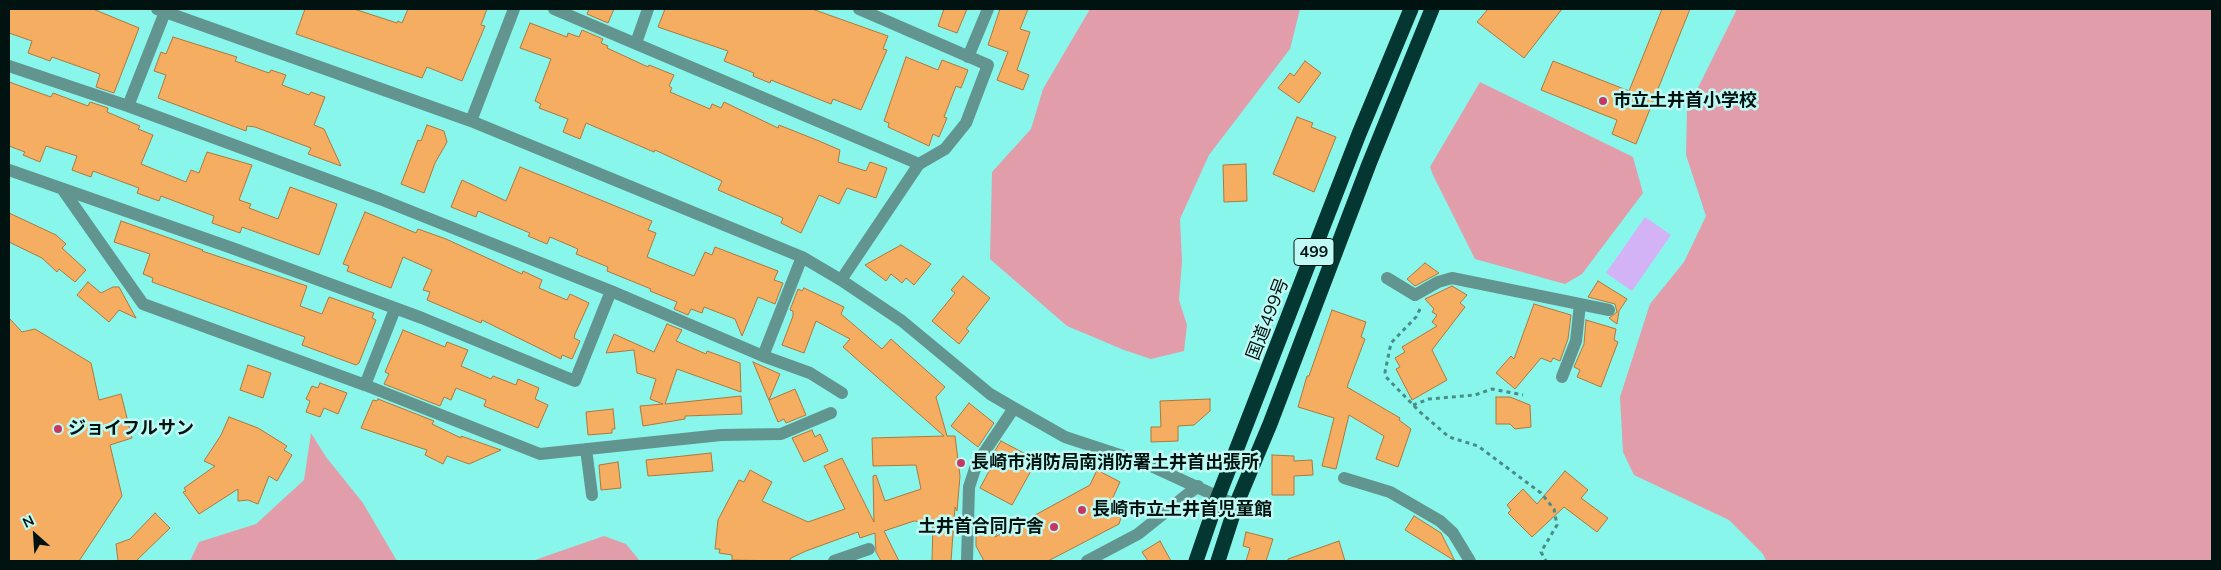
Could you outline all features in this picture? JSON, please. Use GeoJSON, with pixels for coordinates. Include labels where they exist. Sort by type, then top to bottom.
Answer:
{"type":"FeatureCollection","features":[{"type":"Feature","properties":{"kind":"highway","name":"国道499号"},"geometry":{"type":"LineString","coordinates":[[1196,561],[1218,497],[1359,134],[1411,9]]}},
{"type":"Feature","properties":{"kind":"highway","name":"499"},"geometry":{"type":"LineString","coordinates":[[1218,561],[1236,505],[1270,424],[1369,164],[1432,9]]}},
{"type":"Feature","properties":{"kind":"street"},"geometry":{"type":"LineString","coordinates":[[471,121],[514,9]]}},
{"type":"Feature","properties":{"kind":"street"},"geometry":{"type":"LineString","coordinates":[[554,9],[919,164]]}},
{"type":"Feature","properties":{"kind":"street"},"geometry":{"type":"LineString","coordinates":[[636,43],[648,9]]}},
{"type":"Feature","properties":{"kind":"street"},"geometry":{"type":"LineString","coordinates":[[840,280],[919,164],[945,149],[966,123],[988,65],[968,57],[884,14],[859,9]]}},
{"type":"Feature","properties":{"kind":"street"},"geometry":{"type":"LineString","coordinates":[[968,57],[988,9]]}},
{"type":"Feature","properties":{"kind":"street"},"geometry":{"type":"LineString","coordinates":[[128,106],[161,10],[471,121],[802,257],[902,321],[990,394],[1014,408],[1065,437],[1147,464],[1236,505]]}},
{"type":"Feature","properties":{"kind":"street"},"geometry":{"type":"LineString","coordinates":[[9,66],[128,106],[380,199],[611,291],[763,356],[810,373],[842,392]]}},
{"type":"Feature","properties":{"kind":"street"},"geometry":{"type":"LineString","coordinates":[[9,170],[232,248],[394,308],[576,381],[611,291]]}},
{"type":"Feature","properties":{"kind":"street"},"geometry":{"type":"LineString","coordinates":[[63,190],[142,304],[365,386],[540,454],[720,435],[781,434],[831,413]]}},
{"type":"Feature","properties":{"kind":"street"},"geometry":{"type":"LineString","coordinates":[[763,356],[802,257]]}},
{"type":"Feature","properties":{"kind":"street"},"geometry":{"type":"LineString","coordinates":[[1387,278],[1415,295],[1438,282],[1452,278],[1609,310]]}},
{"type":"Feature","properties":{"kind":"street"},"geometry":{"type":"LineString","coordinates":[[1562,377],[1576,341],[1580,304]]}},
{"type":"Feature","properties":{"kind":"street"},"geometry":{"type":"LineString","coordinates":[[365,386],[394,308]]}},
{"type":"Feature","properties":{"kind":"street"},"geometry":{"type":"LineString","coordinates":[[967,561],[969,487],[976,463],[1014,408]]}},
{"type":"Feature","properties":{"kind":"street"},"geometry":{"type":"LineString","coordinates":[[586,449],[592,495]]}},
{"type":"Feature","properties":{"kind":"street"},"geometry":{"type":"LineString","coordinates":[[1344,478],[1390,492],[1440,521],[1453,533],[1470,561]]}},
{"type":"Feature","properties":{"kind":"street"},"geometry":{"type":"LineString","coordinates":[[1087,561],[1138,534],[1198,486]]}},
{"type":"Feature","properties":{"kind":"street"},"geometry":{"type":"LineString","coordinates":[[834,561],[869,549]]}},
{"type":"Feature","properties":{"kind":"path"},"geometry":{"type":"LineString","coordinates":[[1424,289],[1422,305],[1416,317],[1391,343],[1385,372],[1386,377],[1413,405],[1449,437],[1478,446],[1542,493],[1554,509],[1557,525],[1541,552],[1546,561]]}},
{"type":"Feature","properties":{"kind":"path"},"geometry":{"type":"LineString","coordinates":[[1413,405],[1429,399],[1475,395],[1492,389],[1523,395]]}},
{"type":"Feature","properties":{"kind":"shaded area"},"geometry":{"type":"Polygon","coordinates":[[[1090,9],[1300,9],[1290,49],[1209,155],[1180,219],[1182,261],[1179,300],[1187,325],[1184,351],[1151,359],[1067,326],[990,259],[992,172],[1031,129],[1043,89],[1090,9]]]}},
{"type":"Feature","properties":{"kind":"shaded area"},"geometry":{"type":"Polygon","coordinates":[[[1737,9],[2212,9],[2212,561],[1766,561],[1763,554],[1729,520],[1634,475],[1623,452],[1620,397],[1650,304],[1684,262],[1706,216],[1686,155],[1687,110],[1737,9]]]}},
{"type":"Feature","properties":{"kind":"shaded area"},"geometry":{"type":"Polygon","coordinates":[[[1480,82],[1633,157],[1643,193],[1582,274],[1565,284],[1475,259],[1433,175],[1430,167],[1480,82]]]}},
{"type":"Feature","properties":{"kind":"shaded area"},"geometry":{"type":"Polygon","coordinates":[[[1645,217],[1671,235],[1632,291],[1606,273],[1645,217]]]}},
{"type":"Feature","properties":{"kind":"shaded area"},"geometry":{"type":"Polygon","coordinates":[[[311,433],[326,457],[363,503],[397,561],[190,561],[199,542],[256,524],[304,480],[311,433]]]}},
{"type":"Feature","properties":{"kind":"shaded area"},"geometry":{"type":"Polygon","coordinates":[[[604,536],[626,544],[640,561],[532,561],[604,536]]]}},
{"type":"Feature","properties":{"kind":"building"},"geometry":{"type":"Polygon","coordinates":[[[9,9],[93,9],[139,28],[114,93],[96,87],[100,74],[52,57],[50,61],[28,53],[32,41],[9,33],[9,9]]]}},
{"type":"Feature","properties":{"kind":"building"},"geometry":{"type":"Polygon","coordinates":[[[305,9],[354,9],[402,23],[408,9],[487,9],[481,25],[485,26],[462,81],[427,67],[422,78],[296,34],[305,9]]]}},
{"type":"Feature","properties":{"kind":"building"},"geometry":{"type":"Polygon","coordinates":[[[589,9],[614,9],[608,23],[587,14],[589,9]]]}},
{"type":"Feature","properties":{"kind":"building"},"geometry":{"type":"Polygon","coordinates":[[[665,9],[812,9],[888,36],[883,49],[887,50],[861,110],[833,99],[831,104],[771,80],[770,83],[753,76],[754,73],[724,61],[728,51],[658,27],[665,9]]]}},
{"type":"Feature","properties":{"kind":"building"},"geometry":{"type":"Polygon","coordinates":[[[944,9],[967,9],[957,33],[938,26],[944,9]]]}},
{"type":"Feature","properties":{"kind":"building"},"geometry":{"type":"Polygon","coordinates":[[[1000,9],[1028,9],[1020,29],[1030,32],[1017,70],[1029,75],[1023,90],[997,80],[1008,52],[988,45],[1000,9]]]}},
{"type":"Feature","properties":{"kind":"building"},"geometry":{"type":"Polygon","coordinates":[[[1488,9],[1562,9],[1524,58],[1477,22],[1488,9]]]}},
{"type":"Feature","properties":{"kind":"building"},"geometry":{"type":"Polygon","coordinates":[[[1662,9],[1690,9],[1636,144],[1612,134],[1617,120],[1541,90],[1553,61],[1629,91],[1662,9]]]}},
{"type":"Feature","properties":{"kind":"building"},"geometry":{"type":"Polygon","coordinates":[[[530,23],[567,37],[568,33],[579,37],[582,30],[603,39],[601,43],[608,46],[607,48],[648,67],[649,65],[674,75],[669,86],[672,88],[670,92],[710,109],[712,104],[721,108],[724,102],[778,128],[779,125],[819,141],[840,150],[838,162],[866,171],[870,162],[887,168],[876,198],[847,188],[839,204],[819,195],[801,233],[781,223],[783,218],[718,190],[722,181],[655,150],[654,152],[586,123],[580,139],[563,132],[568,119],[539,108],[541,104],[535,101],[551,59],[520,48],[530,23]]]}},
{"type":"Feature","properties":{"kind":"building"},"geometry":{"type":"Polygon","coordinates":[[[173,37],[237,57],[235,61],[269,73],[271,70],[286,75],[282,85],[309,95],[311,92],[325,97],[314,125],[324,129],[341,166],[308,154],[311,148],[255,127],[247,126],[246,131],[158,98],[166,75],[154,71],[161,52],[166,54],[173,37]]]}},
{"type":"Feature","properties":{"kind":"building"},"geometry":{"type":"Polygon","coordinates":[[[906,57],[938,70],[942,60],[968,70],[961,88],[956,86],[944,117],[947,118],[939,137],[933,134],[929,146],[888,127],[889,123],[884,121],[906,57]]]}},
{"type":"Feature","properties":{"kind":"building"},"geometry":{"type":"Polygon","coordinates":[[[1305,61],[1321,73],[1299,103],[1278,88],[1290,73],[1294,76],[1305,61]]]}},
{"type":"Feature","properties":{"kind":"building"},"geometry":{"type":"Polygon","coordinates":[[[9,82],[51,97],[53,93],[88,106],[90,102],[108,108],[107,112],[140,126],[138,129],[153,135],[141,164],[186,182],[191,170],[199,173],[207,152],[252,165],[239,200],[251,204],[249,208],[278,219],[290,187],[337,204],[319,255],[242,227],[240,233],[212,223],[214,216],[161,196],[159,201],[137,193],[139,188],[93,171],[91,177],[72,170],[77,156],[46,146],[40,162],[23,155],[25,152],[9,146],[9,82]]]}},
{"type":"Feature","properties":{"kind":"building"},"geometry":{"type":"Polygon","coordinates":[[[1297,117],[1313,123],[1311,127],[1336,137],[1314,192],[1273,174],[1297,117]]]}},
{"type":"Feature","properties":{"kind":"building"},"geometry":{"type":"Polygon","coordinates":[[[427,125],[444,131],[447,142],[435,163],[424,193],[401,184],[418,140],[421,141],[427,125]]]}},
{"type":"Feature","properties":{"kind":"building"},"geometry":{"type":"Polygon","coordinates":[[[1246,164],[1247,201],[1224,202],[1223,165],[1246,164]]]}},
{"type":"Feature","properties":{"kind":"building"},"geometry":{"type":"Polygon","coordinates":[[[520,167],[652,221],[648,230],[656,233],[647,257],[694,276],[705,252],[712,255],[715,247],[778,271],[774,280],[783,283],[775,304],[758,297],[742,336],[735,319],[704,307],[702,313],[691,309],[688,315],[674,309],[677,302],[607,271],[608,267],[576,254],[578,249],[550,237],[547,244],[528,236],[530,233],[478,211],[476,217],[451,207],[462,180],[506,201],[520,167]]]}},
{"type":"Feature","properties":{"kind":"building"},"geometry":{"type":"Polygon","coordinates":[[[365,212],[416,233],[418,229],[446,239],[522,274],[523,271],[542,280],[539,288],[567,300],[570,294],[589,303],[575,334],[574,338],[580,341],[572,359],[562,355],[561,359],[482,320],[481,323],[427,300],[430,292],[423,290],[432,270],[403,257],[391,288],[347,271],[349,266],[343,264],[365,212]]]}},
{"type":"Feature","properties":{"kind":"building"},"geometry":{"type":"Polygon","coordinates":[[[9,213],[56,235],[66,244],[62,248],[86,270],[75,282],[59,269],[57,272],[42,258],[9,242],[9,213]]]}},
{"type":"Feature","properties":{"kind":"building"},"geometry":{"type":"Polygon","coordinates":[[[121,221],[202,251],[307,286],[300,306],[322,314],[329,297],[374,313],[372,318],[376,320],[359,363],[356,365],[302,345],[305,337],[152,282],[153,278],[143,274],[150,254],[114,242],[121,221]]]}},
{"type":"Feature","properties":{"kind":"building"},"geometry":{"type":"Polygon","coordinates":[[[901,245],[931,264],[914,285],[906,278],[902,283],[891,274],[886,281],[865,265],[901,245]]]}},
{"type":"Feature","properties":{"kind":"building"},"geometry":{"type":"Polygon","coordinates":[[[1425,263],[1439,273],[1415,286],[1407,279],[1425,263]]]}},
{"type":"Feature","properties":{"kind":"building"},"geometry":{"type":"Polygon","coordinates":[[[963,276],[990,298],[966,329],[969,331],[959,344],[932,321],[955,293],[951,290],[963,276]]]}},
{"type":"Feature","properties":{"kind":"building"},"geometry":{"type":"Polygon","coordinates":[[[1598,281],[1627,299],[1619,311],[1617,324],[1609,318],[1617,312],[1615,304],[1588,297],[1598,281]]]}},
{"type":"Feature","properties":{"kind":"building"},"geometry":{"type":"Polygon","coordinates":[[[88,282],[101,293],[113,287],[119,287],[136,318],[119,310],[109,322],[77,295],[88,282]]]}},
{"type":"Feature","properties":{"kind":"building"},"geometry":{"type":"Polygon","coordinates":[[[1452,286],[1467,295],[1460,303],[1465,307],[1432,350],[1447,380],[1412,400],[1396,369],[1400,367],[1395,358],[1405,352],[1402,347],[1437,326],[1432,322],[1437,315],[1432,312],[1434,309],[1425,299],[1452,286]]]}},
{"type":"Feature","properties":{"kind":"building"},"geometry":{"type":"Polygon","coordinates":[[[804,288],[844,307],[841,314],[882,349],[891,339],[945,387],[936,397],[947,436],[955,436],[960,476],[957,511],[955,507],[951,561],[932,561],[933,523],[914,521],[884,531],[899,561],[881,561],[876,552],[875,533],[860,538],[858,532],[806,551],[791,558],[789,561],[732,560],[732,555],[719,553],[720,549],[715,549],[718,520],[739,480],[744,482],[750,470],[772,482],[762,501],[808,522],[845,509],[824,466],[842,458],[874,522],[873,476],[876,475],[885,501],[921,489],[916,465],[873,466],[872,438],[944,436],[843,347],[850,339],[816,321],[804,353],[782,345],[793,316],[793,311],[790,310],[798,289],[802,291],[804,288]]]}},
{"type":"Feature","properties":{"kind":"building"},"geometry":{"type":"Polygon","coordinates":[[[1534,304],[1571,315],[1568,339],[1560,361],[1553,358],[1551,362],[1541,358],[1515,389],[1496,373],[1511,356],[1514,359],[1534,304]]]}},
{"type":"Feature","properties":{"kind":"building"},"geometry":{"type":"Polygon","coordinates":[[[1332,310],[1366,322],[1361,337],[1365,339],[1347,387],[1400,418],[1399,420],[1411,429],[1398,467],[1376,459],[1384,436],[1349,415],[1336,469],[1322,466],[1334,418],[1298,407],[1307,376],[1309,376],[1332,310]]]}},
{"type":"Feature","properties":{"kind":"building","name":"ジョイフルサン"},"geometry":{"type":"Polygon","coordinates":[[[9,318],[22,332],[35,329],[91,363],[99,400],[121,394],[132,438],[110,445],[122,496],[79,561],[9,561],[9,318]]]}},
{"type":"Feature","properties":{"kind":"building"},"geometry":{"type":"Polygon","coordinates":[[[1586,320],[1616,329],[1614,340],[1618,342],[1601,387],[1577,377],[1580,370],[1574,367],[1584,344],[1586,320]]]}},
{"type":"Feature","properties":{"kind":"building"},"geometry":{"type":"Polygon","coordinates":[[[667,324],[682,330],[676,341],[706,354],[707,351],[740,363],[741,392],[677,369],[665,404],[741,396],[742,414],[685,416],[685,419],[643,426],[640,406],[663,404],[650,399],[656,379],[637,373],[634,350],[606,353],[614,334],[654,352],[667,324]]]}},
{"type":"Feature","properties":{"kind":"building"},"geometry":{"type":"Polygon","coordinates":[[[403,330],[445,347],[447,342],[468,350],[461,366],[491,379],[493,376],[516,385],[518,379],[539,388],[535,399],[548,405],[538,428],[484,406],[486,400],[456,388],[451,400],[444,397],[440,406],[384,384],[389,374],[385,372],[403,330]]]}},
{"type":"Feature","properties":{"kind":"building"},"geometry":{"type":"Polygon","coordinates":[[[753,362],[780,374],[769,400],[795,389],[806,415],[786,423],[784,419],[778,422],[753,362]]]}},
{"type":"Feature","properties":{"kind":"building"},"geometry":{"type":"Polygon","coordinates":[[[248,365],[271,373],[263,398],[240,390],[248,365]]]}},
{"type":"Feature","properties":{"kind":"building"},"geometry":{"type":"Polygon","coordinates":[[[320,383],[347,393],[338,414],[324,408],[320,417],[306,412],[310,401],[306,399],[312,386],[318,388],[320,383]]]}},
{"type":"Feature","properties":{"kind":"building"},"geometry":{"type":"Polygon","coordinates":[[[1496,397],[1510,397],[1530,405],[1531,427],[1515,429],[1510,424],[1496,424],[1496,397]]]}},
{"type":"Feature","properties":{"kind":"building"},"geometry":{"type":"Polygon","coordinates":[[[378,399],[434,421],[432,424],[461,438],[461,436],[501,450],[469,464],[447,456],[443,464],[425,455],[427,450],[361,428],[373,400],[377,401],[378,399]]]}},
{"type":"Feature","properties":{"kind":"building"},"geometry":{"type":"Polygon","coordinates":[[[1210,399],[1210,411],[1194,425],[1178,426],[1178,441],[1151,442],[1151,427],[1161,427],[1160,401],[1210,399]]]}},
{"type":"Feature","properties":{"kind":"building"},"geometry":{"type":"Polygon","coordinates":[[[969,403],[994,423],[978,447],[951,426],[969,403]]]}},
{"type":"Feature","properties":{"kind":"building"},"geometry":{"type":"Polygon","coordinates":[[[613,409],[615,429],[612,429],[612,433],[588,435],[586,412],[613,409]]]}},
{"type":"Feature","properties":{"kind":"building"},"geometry":{"type":"Polygon","coordinates":[[[229,417],[258,428],[287,446],[284,450],[292,455],[277,481],[269,476],[258,504],[248,500],[238,501],[238,489],[199,514],[183,492],[186,491],[184,488],[215,466],[204,461],[221,435],[229,417]]]}},
{"type":"Feature","properties":{"kind":"building"},"geometry":{"type":"Polygon","coordinates":[[[812,430],[815,437],[820,434],[828,451],[804,462],[792,438],[812,430]]]}},
{"type":"Feature","properties":{"kind":"building"},"geometry":{"type":"Polygon","coordinates":[[[1001,441],[1037,460],[1012,505],[980,488],[995,460],[991,457],[1001,441]]]}},
{"type":"Feature","properties":{"kind":"building"},"geometry":{"type":"Polygon","coordinates":[[[711,453],[713,471],[648,476],[646,460],[711,453]]]}},
{"type":"Feature","properties":{"kind":"building"},"geometry":{"type":"Polygon","coordinates":[[[1272,455],[1294,456],[1294,461],[1312,460],[1313,475],[1294,476],[1294,495],[1272,495],[1272,455]]]}},
{"type":"Feature","properties":{"kind":"building"},"geometry":{"type":"Polygon","coordinates":[[[618,462],[621,488],[601,490],[599,465],[618,462]]]}},
{"type":"Feature","properties":{"kind":"building","name":"土井首合同庁舎"},"geometry":{"type":"Polygon","coordinates":[[[1097,470],[1120,482],[1109,506],[1127,499],[1119,524],[1048,561],[984,561],[976,546],[976,532],[1007,515],[995,537],[1090,485],[1097,470]]]}},
{"type":"Feature","properties":{"kind":"building"},"geometry":{"type":"Polygon","coordinates":[[[1565,471],[1588,490],[1581,498],[1608,518],[1597,532],[1564,507],[1532,537],[1508,513],[1511,510],[1507,505],[1523,489],[1537,504],[1565,471]]]}},
{"type":"Feature","properties":{"kind":"building"},"geometry":{"type":"Polygon","coordinates":[[[155,513],[170,528],[136,561],[118,561],[116,544],[130,539],[155,513]]]}},
{"type":"Feature","properties":{"kind":"building"},"geometry":{"type":"Polygon","coordinates":[[[1414,516],[1441,533],[1455,561],[1405,530],[1414,516]]]}},
{"type":"Feature","properties":{"kind":"building"},"geometry":{"type":"Polygon","coordinates":[[[1246,532],[1273,539],[1266,561],[1246,561],[1250,548],[1243,546],[1246,532]]]}},
{"type":"Feature","properties":{"kind":"building"},"geometry":{"type":"Polygon","coordinates":[[[1160,541],[1171,561],[1148,561],[1142,552],[1160,541]]]}},
{"type":"Feature","properties":{"kind":"building"},"geometry":{"type":"Polygon","coordinates":[[[1339,541],[1345,561],[1288,561],[1288,559],[1339,541]]]}},
{"type":"Feature","properties":{"kind":"place","name":"市立土井首小学校"},"geometry":{"type":"Point","coordinates":[1603,101]}},
{"type":"Feature","properties":{"kind":"place","name":"ジョイフルサン"},"geometry":{"type":"Point","coordinates":[58,429]}},
{"type":"Feature","properties":{"kind":"place","name":"長崎市消防局南消防署土井首出張所"},"geometry":{"type":"Point","coordinates":[961,463]}},
{"type":"Feature","properties":{"kind":"place","name":"長崎市立土井首児童館"},"geometry":{"type":"Point","coordinates":[1082,510]}},
{"type":"Feature","properties":{"kind":"place","name":"土井首合同庁舎"},"geometry":{"type":"Point","coordinates":[1054,527]}}]}
